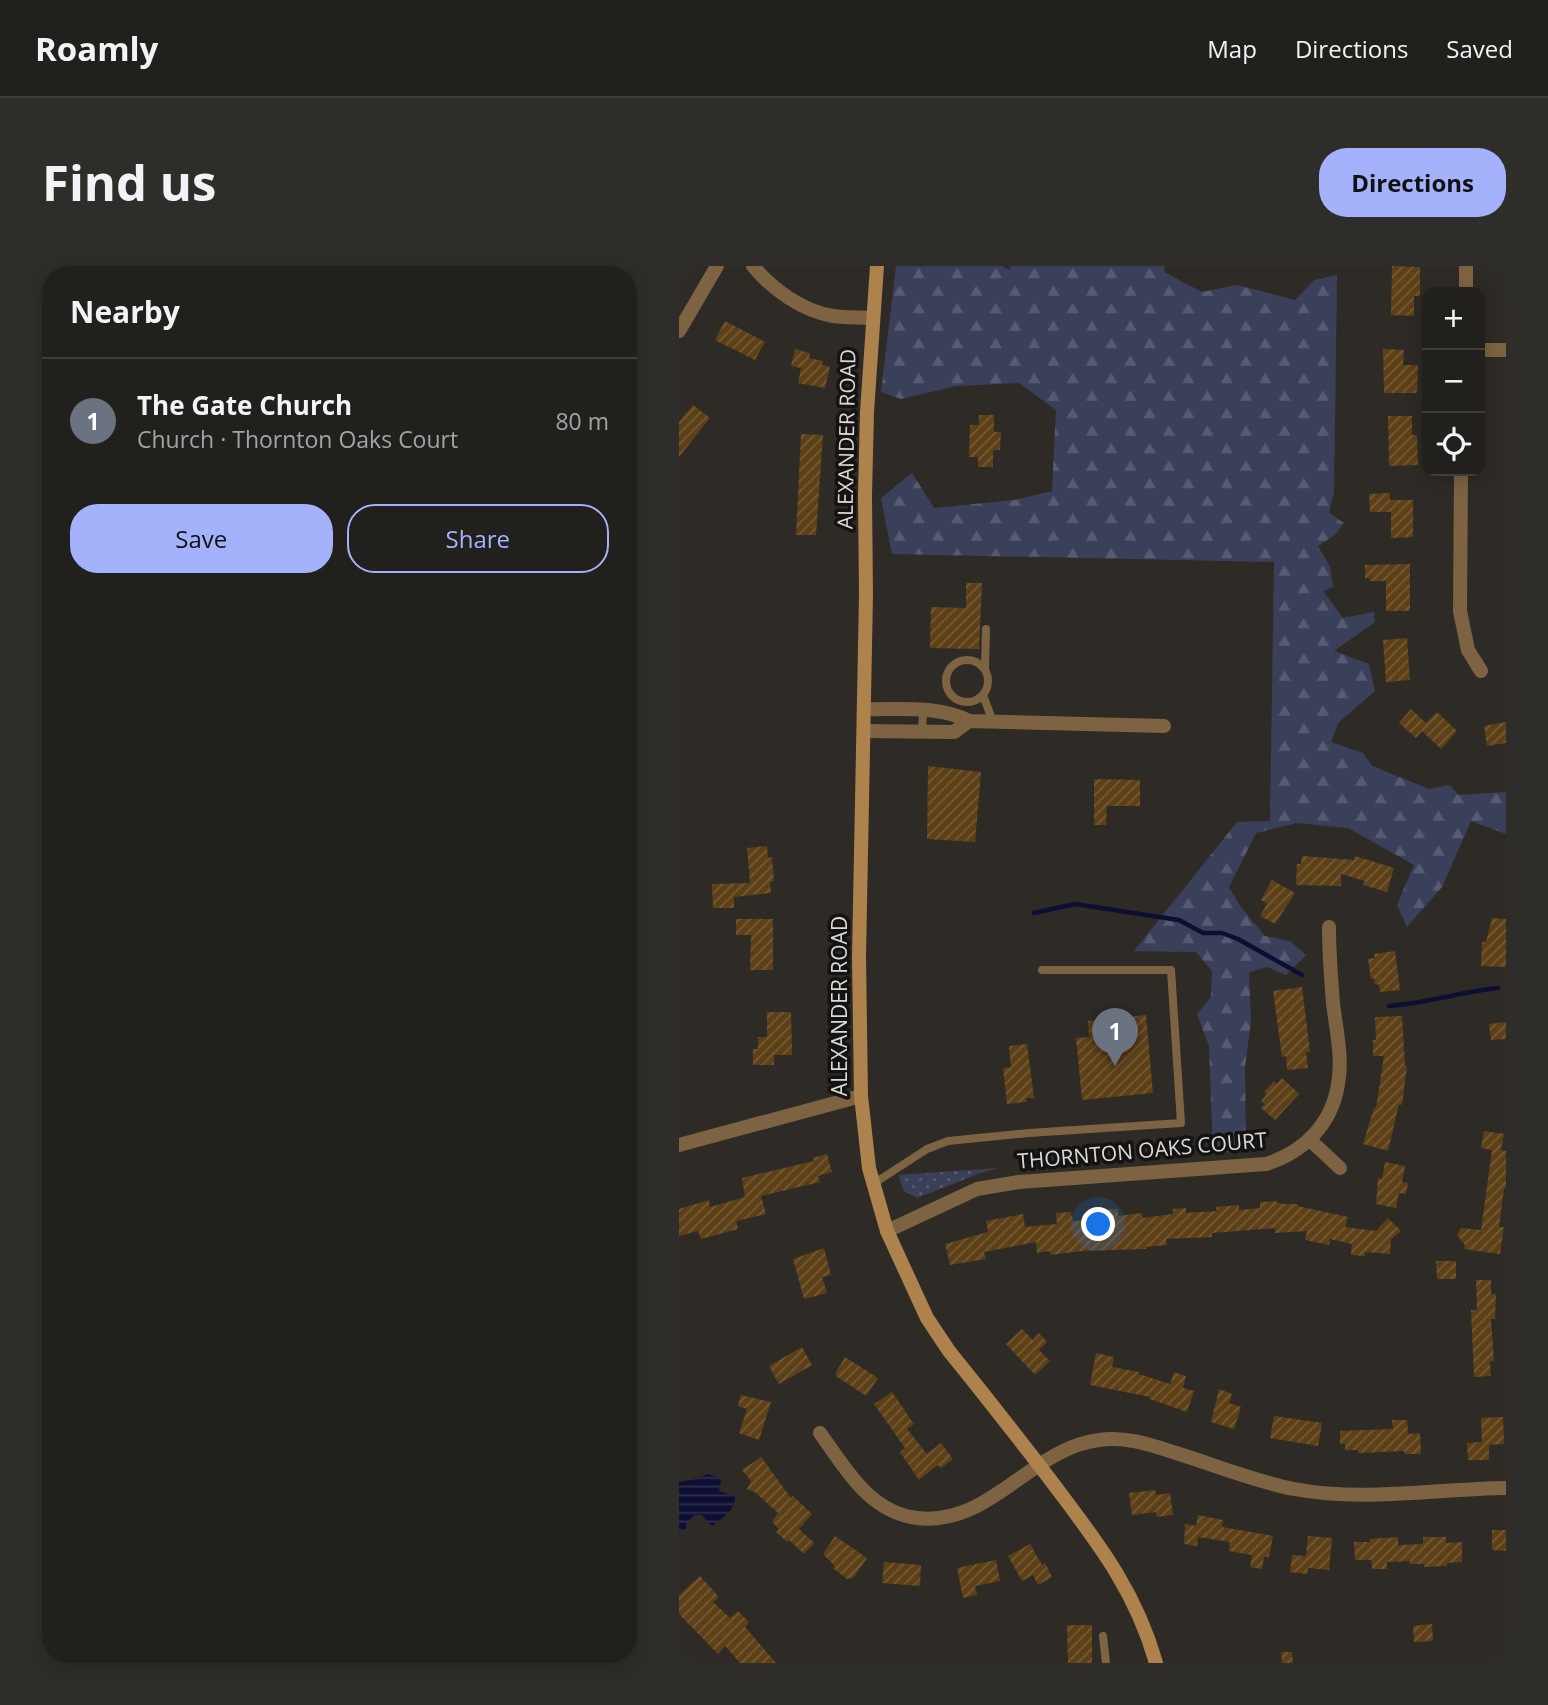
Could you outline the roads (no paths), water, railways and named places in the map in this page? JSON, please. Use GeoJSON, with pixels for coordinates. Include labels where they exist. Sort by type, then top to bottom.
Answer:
{"type":"FeatureCollection","features":[{"type":"Feature","properties":{"kind":"street"},"geometry":{"type":"LineString","coordinates":[[679,331],[717,266]]}},
{"type":"Feature","properties":{"kind":"street"},"geometry":{"type":"LineString","coordinates":[[753,266],[779,290],[816,311],[832,316],[872,318]]}},
{"type":"Feature","properties":{"kind":"street","name":"ALEXANDER ROAD"},"geometry":{"type":"LineString","coordinates":[[877,266],[866,433],[859,956],[860,1096],[873,1184],[887,1231],[927,1318],[949,1351],[1107,1555],[1147,1632],[1156,1663]]}},
{"type":"Feature","properties":{"kind":"street"},"geometry":{"type":"LineString","coordinates":[[1466,266],[1466,287]]}},
{"type":"Feature","properties":{"kind":"street"},"geometry":{"type":"LineString","coordinates":[[1485,350],[1506,350]]}},
{"type":"Feature","properties":{"kind":"street"},"geometry":{"type":"LineString","coordinates":[[1461,476],[1460,611],[1468,650],[1481,671]]}},
{"type":"Feature","properties":{"kind":"street"},"geometry":{"type":"LineString","coordinates":[[864,709],[955,713],[969,721],[1164,726]]}},
{"type":"Feature","properties":{"kind":"street"},"geometry":{"type":"LineString","coordinates":[[864,731],[954,733],[969,721]]}},
{"type":"Feature","properties":{"kind":"street","name":"THORNTON OAKS COURT"},"geometry":{"type":"LineString","coordinates":[[887,1231],[977,1189],[1019,1182],[1266,1164],[1283,1159],[1310,1140],[1323,1123],[1333,1104],[1339,1083],[1329,927]]}},
{"type":"Feature","properties":{"kind":"street"},"geometry":{"type":"LineString","coordinates":[[679,1144],[860,1096]]}},
{"type":"Feature","properties":{"kind":"street"},"geometry":{"type":"LineString","coordinates":[[1310,1140],[1340,1168]]}},
{"type":"Feature","properties":{"kind":"street"},"geometry":{"type":"LineString","coordinates":[[820,1433],[859,1487],[872,1499],[889,1509],[920,1518],[947,1516],[983,1502],[1009,1488],[1055,1453],[1097,1440],[1140,1442],[1257,1479],[1294,1489],[1325,1493],[1365,1494],[1506,1488]]}},
{"type":"Feature","properties":{"kind":"lane"},"geometry":{"type":"LineString","coordinates":[[985,669],[973,661],[959,662],[949,671],[946,685],[952,697],[958,701],[971,702],[983,695],[988,682],[985,669],[986,629]]}},
{"type":"Feature","properties":{"kind":"lane"},"geometry":{"type":"LineString","coordinates":[[983,695],[993,722]]}},
{"type":"Feature","properties":{"kind":"lane"},"geometry":{"type":"LineString","coordinates":[[922,732],[923,711]]}},
{"type":"Feature","properties":{"kind":"lane"},"geometry":{"type":"LineString","coordinates":[[873,1184],[927,1149],[948,1141],[1181,1123],[1171,970],[1042,970]]}},
{"type":"Feature","properties":{"kind":"lane"},"geometry":{"type":"LineString","coordinates":[[1103,1636],[1106,1663]]}},
{"type":"Feature","properties":{"kind":"waterway"},"geometry":{"type":"LineString","coordinates":[[1034,913],[1075,904],[1179,920],[1203,933],[1222,933],[1238,939],[1302,975]]}},
{"type":"Feature","properties":{"kind":"waterway"},"geometry":{"type":"LineString","coordinates":[[1389,1006],[1498,988]]}},
{"type":"Feature","properties":{"kind":"place","name":"The Gate Church"},"geometry":{"type":"Point","coordinates":[1115,1066]}}]}
